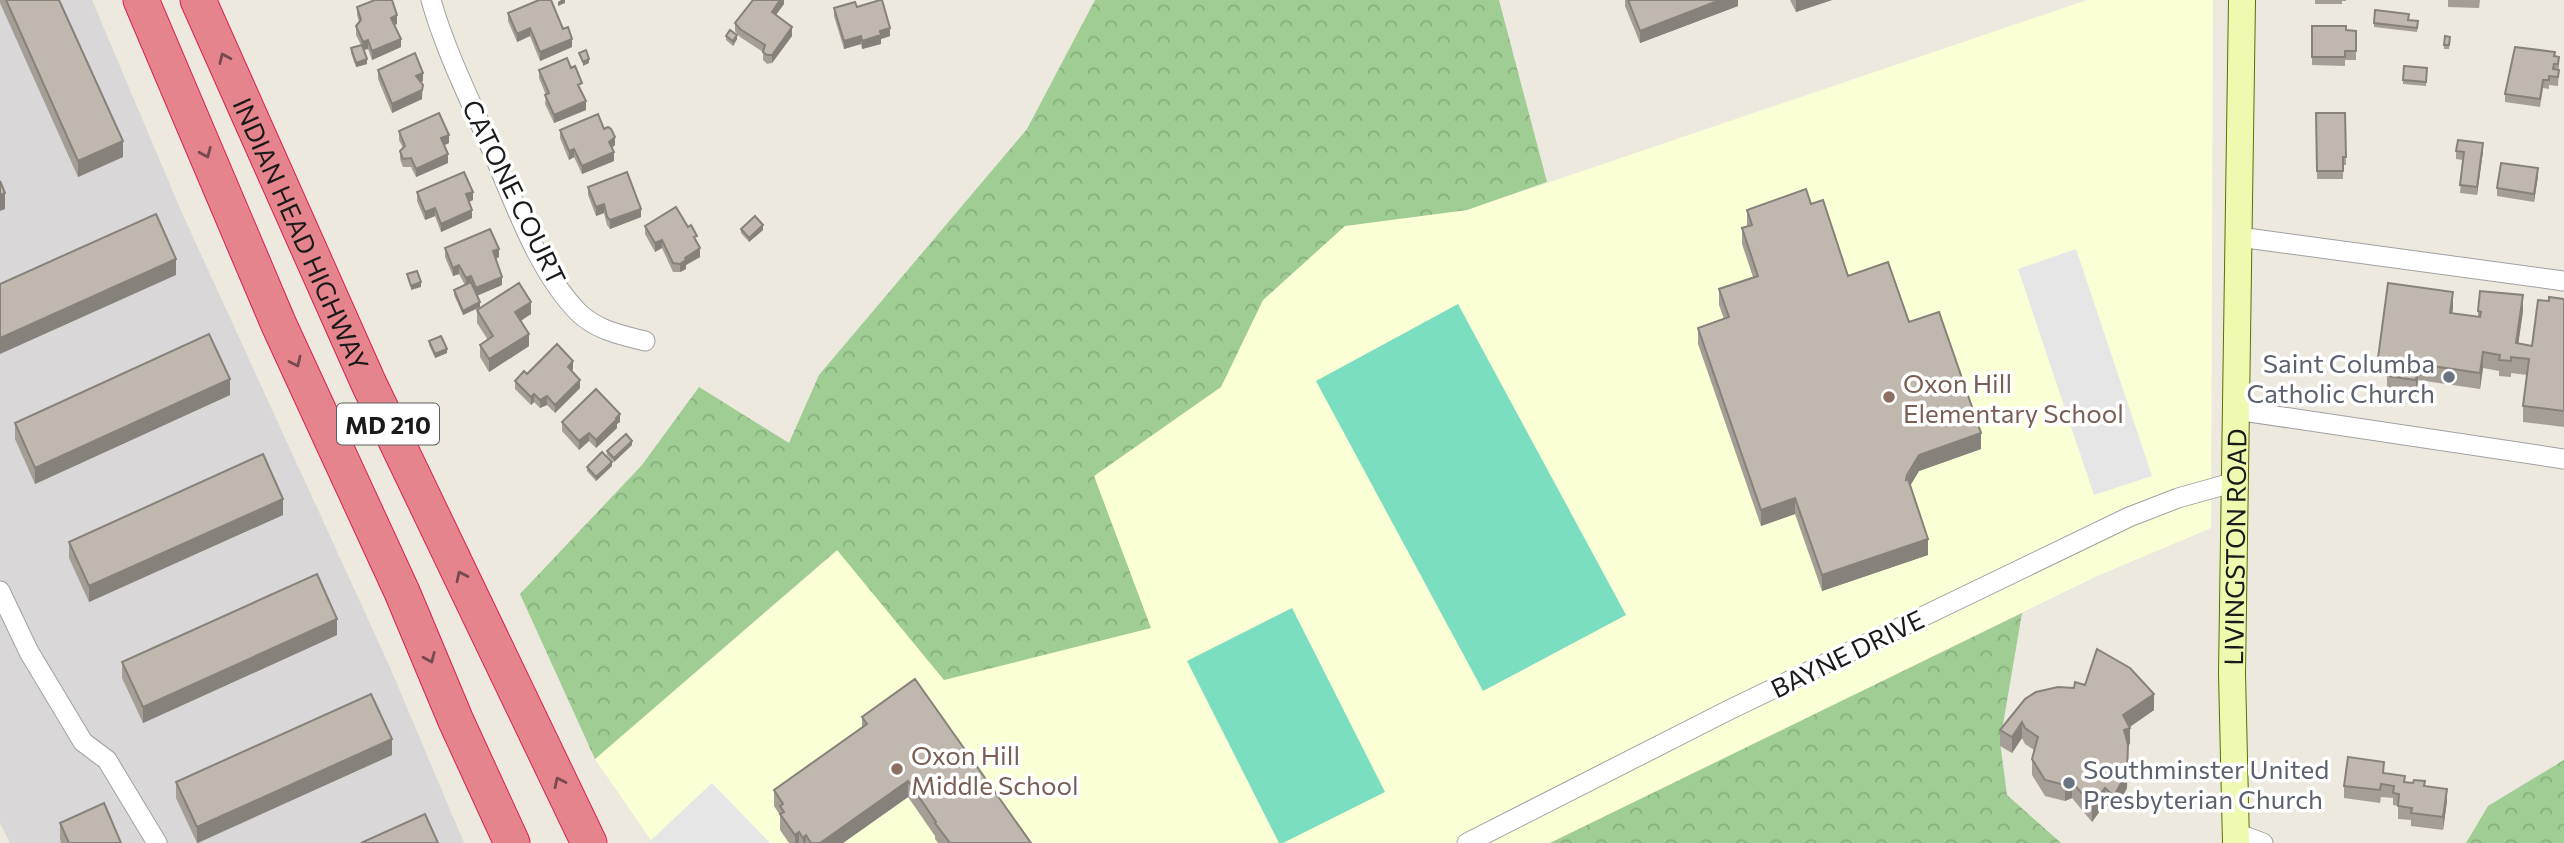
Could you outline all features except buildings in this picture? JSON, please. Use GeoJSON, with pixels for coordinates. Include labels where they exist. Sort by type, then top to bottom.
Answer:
{"type":"FeatureCollection","features":[{"type":"Feature","properties":{"kind":"highway","name":"INDIAN HEAD HIGHWAY"},"geometry":{"type":"LineString","coordinates":[[141,0],[279,325],[402,592],[456,721],[512,843]]}},
{"type":"Feature","properties":{"kind":"highway","name":"INDIAN HEAD HIGHWAY"},"geometry":{"type":"LineString","coordinates":[[198,0],[369,384],[586,838]]}},
{"type":"Feature","properties":{"kind":"main road","name":"LIVINGSTON ROAD"},"geometry":{"type":"LineString","coordinates":[[2236,838],[2232,674],[2242,0]]}},
{"type":"Feature","properties":{"kind":"street","name":"CATONE COURT"},"geometry":{"type":"LineString","coordinates":[[431,0],[481,125],[530,235],[555,283],[578,312],[599,327],[645,341]]}},
{"type":"Feature","properties":{"kind":"street"},"geometry":{"type":"LineString","coordinates":[[2238,237],[2564,281]]}},
{"type":"Feature","properties":{"kind":"street"},"geometry":{"type":"LineString","coordinates":[[2236,410],[2564,459]]}},
{"type":"Feature","properties":{"kind":"street","name":"BAYNE DRIVE"},"geometry":{"type":"LineString","coordinates":[[1467,843],[1729,710],[2108,527],[2178,498],[2235,482]]}},
{"type":"Feature","properties":{"kind":"street"},"geometry":{"type":"LineString","coordinates":[[0,591],[29,652],[83,742],[107,760],[157,843]]}},
{"type":"Feature","properties":{"kind":"street"},"geometry":{"type":"LineString","coordinates":[[2236,838],[2263,843]]}},
{"type":"Feature","properties":{"kind":"shaded area"},"geometry":{"type":"Polygon","coordinates":[[[0,0],[92,0],[182,213],[389,665],[464,843],[10,843],[0,823],[0,0]]]}},
{"type":"Feature","properties":{"kind":"shaded area"},"geometry":{"type":"Polygon","coordinates":[[[2087,0],[2213,0],[2211,528],[2095,577],[1550,843],[653,843],[595,759],[838,550],[944,680],[1150,628],[1094,476],[1221,387],[1263,300],[1345,226],[1467,210],[2087,0]]]}},
{"type":"Feature","properties":{"kind":"shaded area"},"geometry":{"type":"Polygon","coordinates":[[[2076,249],[2152,476],[2094,495],[2018,269],[2076,249]]]}},
{"type":"Feature","properties":{"kind":"shaded area"},"geometry":{"type":"Polygon","coordinates":[[[712,783],[770,843],[649,842],[712,783]]]}},
{"type":"Feature","properties":{"kind":"green space"},"geometry":{"type":"Polygon","coordinates":[[[1095,0],[1499,0],[1547,182],[1467,210],[1345,226],[1263,300],[1221,387],[1094,476],[1151,628],[944,680],[837,550],[595,759],[520,594],[642,465],[699,387],[789,443],[819,375],[1027,129],[1095,0]]]}},
{"type":"Feature","properties":{"kind":"green space"},"geometry":{"type":"Polygon","coordinates":[[[1458,304],[1626,615],[1483,691],[1316,381],[1458,304]]]}},
{"type":"Feature","properties":{"kind":"green space"},"geometry":{"type":"Polygon","coordinates":[[[1292,608],[1385,792],[1279,843],[1187,661],[1292,608]]]}},
{"type":"Feature","properties":{"kind":"green space"},"geometry":{"type":"Polygon","coordinates":[[[2022,613],[2000,742],[2007,795],[2061,843],[1550,843],[2022,613]]]}},
{"type":"Feature","properties":{"kind":"green space"},"geometry":{"type":"Polygon","coordinates":[[[2564,760],[2564,843],[2466,843],[2488,806],[2564,760]]]}},
{"type":"Feature","properties":{"kind":"place","name":"Saint Columba Catholic Church"},"geometry":{"type":"Point","coordinates":[2449,377]}},
{"type":"Feature","properties":{"kind":"place","name":"Oxon Hill Elementary School"},"geometry":{"type":"Point","coordinates":[1889,397]}},
{"type":"Feature","properties":{"kind":"place","name":"Oxon Hill Middle School"},"geometry":{"type":"Point","coordinates":[897,769]}},
{"type":"Feature","properties":{"kind":"place","name":"Southminster United Presbyterian Church"},"geometry":{"type":"Point","coordinates":[2069,783]}}]}
